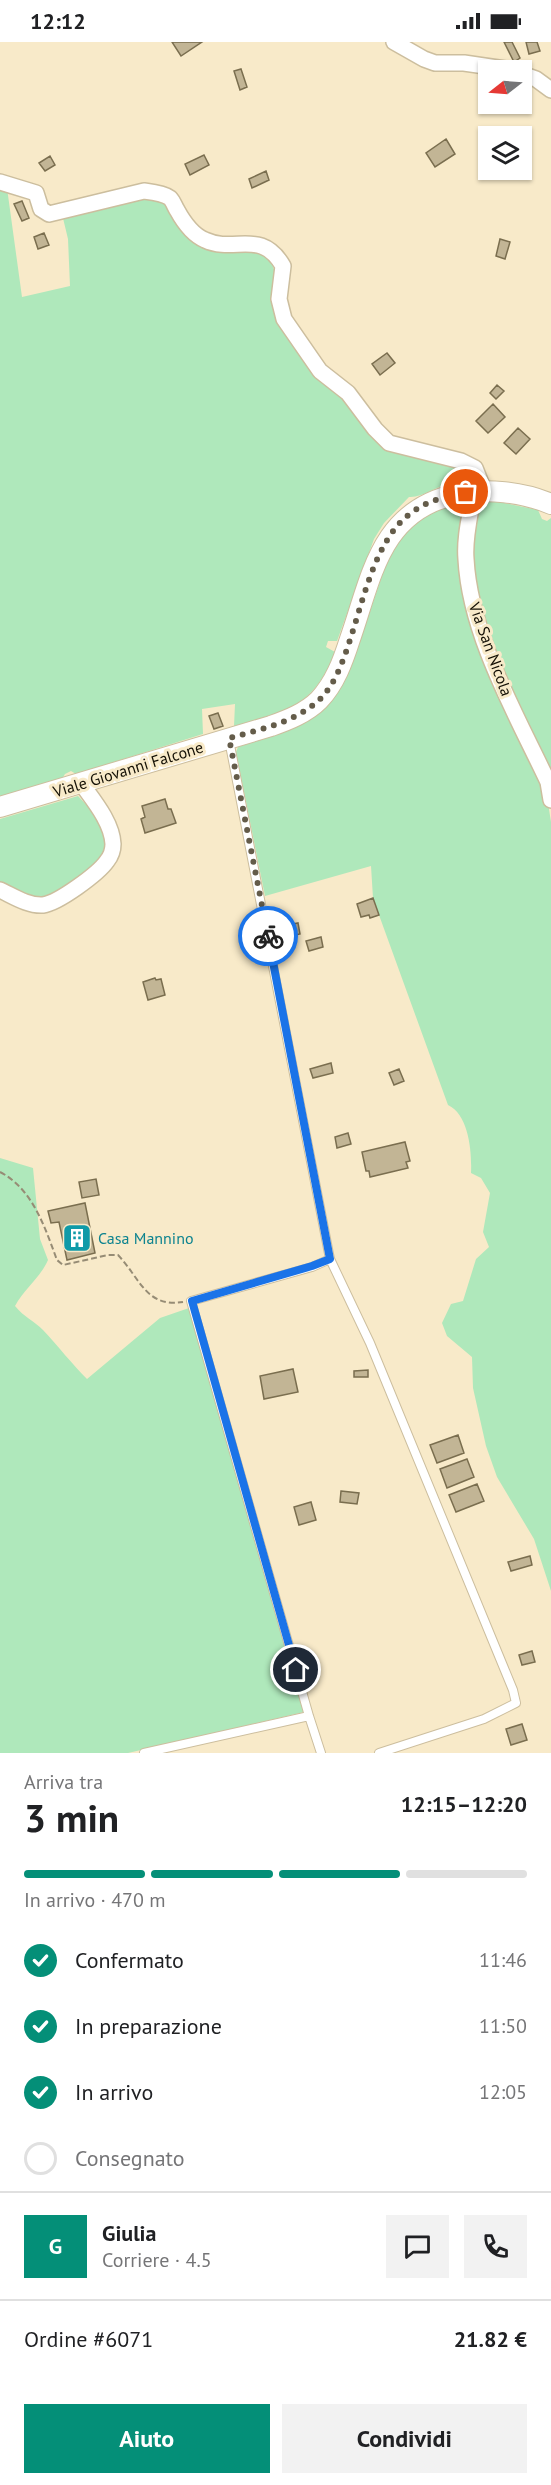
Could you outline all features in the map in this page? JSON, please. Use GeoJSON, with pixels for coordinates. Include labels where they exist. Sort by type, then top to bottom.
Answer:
{"type":"FeatureCollection","features":[{"type":"Feature","properties":{"kind":"street"},"geometry":{"type":"LineString","coordinates":[[394,42],[435,63],[478,65]]}},
{"type":"Feature","properties":{"kind":"street"},"geometry":{"type":"LineString","coordinates":[[532,78],[551,90]]}},
{"type":"Feature","properties":{"kind":"street"},"geometry":{"type":"LineString","coordinates":[[0,182],[36,194],[41,209],[49,214],[144,190],[159,193],[171,199],[178,213],[202,240],[212,243],[260,244],[271,249],[282,266],[279,299],[284,319],[320,371],[348,393],[389,443],[461,461],[475,468],[479,491]]}},
{"type":"Feature","properties":{"kind":"street","name":"Viale Giovanni Falcone"},"geometry":{"type":"LineString","coordinates":[[0,807],[287,720],[319,700],[335,677],[344,659],[376,562],[391,532],[409,514],[420,506],[448,496],[479,491],[549,502]]}},
{"type":"Feature","properties":{"kind":"street","name":"Via San Nicola"},"geometry":{"type":"LineString","coordinates":[[479,491],[465,558],[474,611],[499,678],[548,782],[551,800]]}},
{"type":"Feature","properties":{"kind":"street"},"geometry":{"type":"LineString","coordinates":[[0,890],[36,905],[54,902],[97,872],[107,862],[112,853],[111,833],[100,810],[81,783]]}},
{"type":"Feature","properties":{"kind":"lane"},"geometry":{"type":"LineString","coordinates":[[229,738],[330,1259],[370,1343],[516,1703],[484,1719],[380,1753]]}},
{"type":"Feature","properties":{"kind":"lane"},"geometry":{"type":"LineString","coordinates":[[321,1753],[192,1301],[330,1259]]}},
{"type":"Feature","properties":{"kind":"lane"},"geometry":{"type":"LineString","coordinates":[[144,1753],[309,1716]]}},
{"type":"Feature","properties":{"kind":"path"},"geometry":{"type":"LineString","coordinates":[[0,1172],[26,1194],[40,1217],[57,1260],[63,1265],[118,1255],[149,1295],[159,1302],[171,1304],[192,1301]]}},
{"type":"Feature","properties":{"kind":"green space"},"geometry":{"type":"Polygon","coordinates":[[[0,185],[7,188],[22,297],[70,286],[68,239],[62,214],[144,195],[169,202],[175,217],[196,244],[207,249],[220,248],[265,253],[275,273],[273,307],[368,431],[468,469],[472,476],[465,482],[445,485],[419,496],[409,497],[384,523],[374,539],[337,641],[328,641],[326,647],[335,652],[327,671],[308,696],[284,710],[234,726],[235,704],[202,709],[203,734],[76,774],[71,771],[62,779],[0,798],[0,185]]]}},
{"type":"Feature","properties":{"kind":"green space"},"geometry":{"type":"Polygon","coordinates":[[[467,501],[462,560],[496,680],[548,803],[551,822],[551,1591],[534,1539],[497,1477],[486,1446],[473,1388],[472,1357],[447,1336],[442,1323],[451,1304],[463,1301],[476,1259],[489,1247],[483,1232],[490,1193],[481,1178],[471,1173],[470,1145],[465,1125],[461,1117],[448,1105],[379,915],[373,898],[371,866],[265,896],[236,752],[238,747],[279,734],[314,717],[327,706],[338,692],[351,667],[386,564],[401,534],[434,510],[467,501]]]}},
{"type":"Feature","properties":{"kind":"green space"},"geometry":{"type":"Polygon","coordinates":[[[495,501],[538,510],[542,519],[547,521],[551,518],[551,784],[478,611],[470,560],[476,502],[495,501]]]}},
{"type":"Feature","properties":{"kind":"green space"},"geometry":{"type":"Polygon","coordinates":[[[78,796],[95,814],[104,837],[105,847],[99,862],[52,897],[34,899],[0,883],[0,819],[78,796]]]}},
{"type":"Feature","properties":{"kind":"green space"},"geometry":{"type":"Polygon","coordinates":[[[0,1158],[33,1168],[40,1239],[48,1260],[15,1306],[43,1330],[87,1379],[160,1318],[189,1308],[304,1712],[128,1753],[0,1753],[0,1158]]]}},
{"type":"Feature","properties":{"kind":"building"},"geometry":{"type":"Polygon","coordinates":[[[172,42],[202,42],[181,56],[172,42]]]}},
{"type":"Feature","properties":{"kind":"building"},"geometry":{"type":"Polygon","coordinates":[[[504,42],[512,42],[520,58],[513,60],[504,42]]]}},
{"type":"Feature","properties":{"kind":"building"},"geometry":{"type":"Polygon","coordinates":[[[526,42],[537,42],[540,51],[529,54],[526,42]]]}},
{"type":"Feature","properties":{"kind":"building"},"geometry":{"type":"Polygon","coordinates":[[[241,69],[247,87],[240,90],[234,71],[241,69]]]}},
{"type":"Feature","properties":{"kind":"building"},"geometry":{"type":"Polygon","coordinates":[[[446,139],[455,154],[435,167],[426,153],[446,139]]]}},
{"type":"Feature","properties":{"kind":"building"},"geometry":{"type":"Polygon","coordinates":[[[204,155],[209,165],[190,175],[185,164],[204,155]]]}},
{"type":"Feature","properties":{"kind":"building"},"geometry":{"type":"Polygon","coordinates":[[[50,156],[55,165],[45,171],[39,163],[50,156]]]}},
{"type":"Feature","properties":{"kind":"building"},"geometry":{"type":"Polygon","coordinates":[[[266,171],[269,180],[252,188],[249,179],[266,171]]]}},
{"type":"Feature","properties":{"kind":"building"},"geometry":{"type":"Polygon","coordinates":[[[22,201],[29,218],[22,221],[14,204],[22,201]]]}},
{"type":"Feature","properties":{"kind":"building"},"geometry":{"type":"Polygon","coordinates":[[[44,233],[49,245],[38,249],[34,237],[44,233]]]}},
{"type":"Feature","properties":{"kind":"building"},"geometry":{"type":"Polygon","coordinates":[[[500,239],[510,242],[505,259],[496,256],[500,239]]]}},
{"type":"Feature","properties":{"kind":"building"},"geometry":{"type":"Polygon","coordinates":[[[387,353],[395,363],[380,375],[372,364],[387,353]]]}},
{"type":"Feature","properties":{"kind":"building"},"geometry":{"type":"Polygon","coordinates":[[[497,385],[504,391],[496,399],[490,393],[497,385]]]}},
{"type":"Feature","properties":{"kind":"building"},"geometry":{"type":"Polygon","coordinates":[[[493,404],[505,417],[488,433],[476,421],[493,404]]]}},
{"type":"Feature","properties":{"kind":"building"},"geometry":{"type":"Polygon","coordinates":[[[518,428],[530,439],[516,454],[504,443],[518,428]]]}},
{"type":"Feature","properties":{"kind":"building"},"geometry":{"type":"Polygon","coordinates":[[[218,713],[223,726],[214,729],[209,716],[218,713]]]}},
{"type":"Feature","properties":{"kind":"building"},"geometry":{"type":"Polygon","coordinates":[[[165,799],[176,823],[145,833],[141,819],[145,817],[142,806],[165,799]]]}},
{"type":"Feature","properties":{"kind":"building"},"geometry":{"type":"Polygon","coordinates":[[[373,898],[379,915],[370,918],[369,915],[361,917],[357,904],[373,898]]]}},
{"type":"Feature","properties":{"kind":"building"},"geometry":{"type":"Polygon","coordinates":[[[298,923],[300,934],[277,939],[274,928],[298,923]]]}},
{"type":"Feature","properties":{"kind":"building"},"geometry":{"type":"Polygon","coordinates":[[[321,937],[323,947],[309,951],[306,941],[321,937]]]}},
{"type":"Feature","properties":{"kind":"building"},"geometry":{"type":"Polygon","coordinates":[[[155,978],[156,980],[161,979],[165,995],[148,1000],[143,982],[155,978]]]}},
{"type":"Feature","properties":{"kind":"building"},"geometry":{"type":"Polygon","coordinates":[[[331,1063],[333,1073],[313,1078],[310,1069],[331,1063]]]}},
{"type":"Feature","properties":{"kind":"building"},"geometry":{"type":"Polygon","coordinates":[[[399,1069],[404,1081],[394,1085],[389,1073],[399,1069]]]}},
{"type":"Feature","properties":{"kind":"building"},"geometry":{"type":"Polygon","coordinates":[[[348,1133],[351,1144],[337,1148],[335,1137],[348,1133]]]}},
{"type":"Feature","properties":{"kind":"building"},"geometry":{"type":"Polygon","coordinates":[[[405,1142],[410,1161],[406,1162],[408,1168],[370,1177],[369,1171],[366,1171],[362,1152],[405,1142]]]}},
{"type":"Feature","properties":{"kind":"building"},"geometry":{"type":"Polygon","coordinates":[[[96,1179],[99,1195],[82,1198],[79,1182],[96,1179]]]}},
{"type":"Feature","properties":{"kind":"building","name":"Casa Mannino"},"geometry":{"type":"Polygon","coordinates":[[[85,1203],[95,1253],[67,1260],[59,1222],[51,1223],[48,1211],[85,1203]]]}},
{"type":"Feature","properties":{"kind":"building"},"geometry":{"type":"Polygon","coordinates":[[[293,1369],[298,1392],[264,1399],[260,1376],[293,1369]]]}},
{"type":"Feature","properties":{"kind":"building"},"geometry":{"type":"Polygon","coordinates":[[[368,1370],[368,1377],[354,1377],[354,1371],[368,1370]]]}},
{"type":"Feature","properties":{"kind":"building"},"geometry":{"type":"Polygon","coordinates":[[[458,1435],[464,1453],[437,1463],[430,1445],[458,1435]]]}},
{"type":"Feature","properties":{"kind":"building"},"geometry":{"type":"Polygon","coordinates":[[[467,1459],[474,1477],[447,1488],[440,1469],[467,1459]]]}},
{"type":"Feature","properties":{"kind":"building"},"geometry":{"type":"Polygon","coordinates":[[[477,1484],[484,1501],[456,1512],[449,1495],[477,1484]]]}},
{"type":"Feature","properties":{"kind":"building"},"geometry":{"type":"Polygon","coordinates":[[[341,1491],[359,1493],[357,1504],[340,1502],[341,1491]]]}},
{"type":"Feature","properties":{"kind":"building"},"geometry":{"type":"Polygon","coordinates":[[[311,1502],[316,1520],[299,1525],[294,1507],[311,1502]]]}},
{"type":"Feature","properties":{"kind":"building"},"geometry":{"type":"Polygon","coordinates":[[[530,1556],[532,1565],[511,1571],[508,1562],[530,1556]]]}},
{"type":"Feature","properties":{"kind":"building"},"geometry":{"type":"Polygon","coordinates":[[[532,1651],[535,1662],[522,1665],[519,1655],[532,1651]]]}},
{"type":"Feature","properties":{"kind":"building"},"geometry":{"type":"Polygon","coordinates":[[[522,1724],[527,1740],[511,1745],[506,1729],[522,1724]]]}},
{"type":"Feature","properties":{"kind":"way so far"},"geometry":{"type":"LineString","coordinates":[[268,936],[229,738],[287,720],[310,708],[319,700],[344,659],[376,562],[391,532],[420,506],[466,492]]}},
{"type":"Feature","properties":{"kind":"place","name":"Casa Mannino"},"geometry":{"type":"Point","coordinates":[77,1238]}},
{"type":"Feature","properties":{"kind":"route"},"geometry":{"type":"LineString","coordinates":[[268,936],[330,1259],[192,1301],[296,1670]]}}]}
